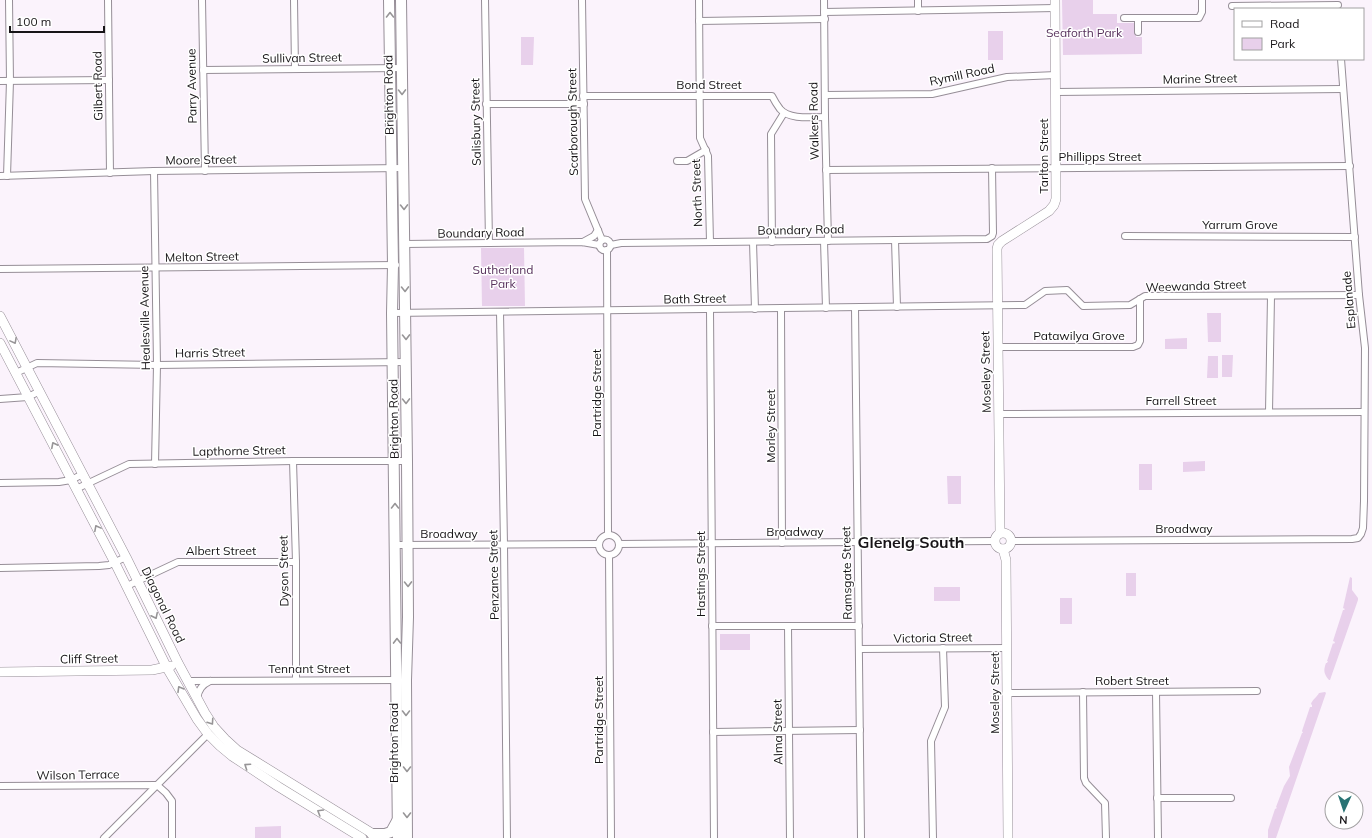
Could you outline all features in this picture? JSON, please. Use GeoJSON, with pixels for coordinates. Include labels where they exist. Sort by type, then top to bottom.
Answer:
{"type":"FeatureCollection","features":[{"type":"Feature","properties":{"kind":"main road","name":"Brighton Road"},"geometry":{"type":"LineString","coordinates":[[389,0],[395,545],[402,680],[407,838]]}},
{"type":"Feature","properties":{"kind":"main road","name":"Brighton Road"},"geometry":{"type":"LineString","coordinates":[[398,838],[402,680],[408,617],[401,0]]}},
{"type":"Feature","properties":{"kind":"main road","name":"Tarlton Street"},"geometry":{"type":"LineString","coordinates":[[998,306],[998,244],[1049,211],[1054,205],[1056,199],[1055,4]]}},
{"type":"Feature","properties":{"kind":"main road","name":"Moseley Street"},"geometry":{"type":"LineString","coordinates":[[997,537],[999,414],[998,306]]}},
{"type":"Feature","properties":{"kind":"main road","name":"Diagonal Road"},"geometry":{"type":"LineString","coordinates":[[0,316],[126,556],[187,681],[214,727],[237,750],[371,837]]}},
{"type":"Feature","properties":{"kind":"main road","name":"Diagonal Road"},"geometry":{"type":"LineString","coordinates":[[0,343],[127,586],[167,668],[197,719],[208,734],[232,756],[279,788],[371,837]]}},
{"type":"Feature","properties":{"kind":"main road"},"geometry":{"type":"LineString","coordinates":[[1007,534],[1011,541],[1008,547],[1004,549],[998,548],[997,537],[1007,534]]}},
{"type":"Feature","properties":{"kind":"main road","name":"Moseley Street"},"geometry":{"type":"LineString","coordinates":[[1004,549],[1006,560],[1008,838]]}},
{"type":"Feature","properties":{"kind":"main road"},"geometry":{"type":"LineString","coordinates":[[148,670],[159,665],[161,656]]}},
{"type":"Feature","properties":{"kind":"main road","name":"Cliff Street"},"geometry":{"type":"LineString","coordinates":[[0,672],[148,670],[167,668],[178,663]]}},
{"type":"Feature","properties":{"kind":"main road"},"geometry":{"type":"LineString","coordinates":[[371,837],[391,832],[398,820]]}},
{"type":"Feature","properties":{"kind":"street"},"geometry":{"type":"LineString","coordinates":[[3,176],[10,81],[9,0]]}},
{"type":"Feature","properties":{"kind":"street","name":"Gilbert Road"},"geometry":{"type":"LineString","coordinates":[[108,0],[110,173]]}},
{"type":"Feature","properties":{"kind":"street","name":"Parry Avenue"},"geometry":{"type":"LineString","coordinates":[[202,0],[205,171]]}},
{"type":"Feature","properties":{"kind":"street"},"geometry":{"type":"LineString","coordinates":[[294,0],[295,69]]}},
{"type":"Feature","properties":{"kind":"street","name":"Salisbury Street"},"geometry":{"type":"LineString","coordinates":[[485,0],[489,243]]}},
{"type":"Feature","properties":{"kind":"street","name":"Scarborough Street"},"geometry":{"type":"LineString","coordinates":[[582,0],[585,199],[598,230],[601,242]]}},
{"type":"Feature","properties":{"kind":"street","name":"North Street"},"geometry":{"type":"LineString","coordinates":[[699,0],[700,138],[708,156],[710,242]]}},
{"type":"Feature","properties":{"kind":"street","name":"Walkers Road"},"geometry":{"type":"LineString","coordinates":[[824,0],[826,308]]}},
{"type":"Feature","properties":{"kind":"street"},"geometry":{"type":"LineString","coordinates":[[918,0],[918,11]]}},
{"type":"Feature","properties":{"kind":"street"},"geometry":{"type":"LineString","coordinates":[[1124,18],[1199,18],[1202,12],[1202,0]]}},
{"type":"Feature","properties":{"kind":"street"},"geometry":{"type":"LineString","coordinates":[[699,21],[1055,4]]}},
{"type":"Feature","properties":{"kind":"street"},"geometry":{"type":"LineString","coordinates":[[1232,6],[1338,5]]}},
{"type":"Feature","properties":{"kind":"street"},"geometry":{"type":"LineString","coordinates":[[1138,18],[1138,32]]}},
{"type":"Feature","properties":{"kind":"street","name":"Esplanade"},"geometry":{"type":"LineString","coordinates":[[1341,60],[1359,295],[1365,348],[1363,528],[1358,538]]}},
{"type":"Feature","properties":{"kind":"street","name":"Sullivan Street"},"geometry":{"type":"LineString","coordinates":[[203,70],[402,68]]}},
{"type":"Feature","properties":{"kind":"street","name":"Rymill Road"},"geometry":{"type":"LineString","coordinates":[[825,95],[932,94],[1006,77],[1056,75]]}},
{"type":"Feature","properties":{"kind":"street"},"geometry":{"type":"LineString","coordinates":[[0,81],[109,80]]}},
{"type":"Feature","properties":{"kind":"street","name":"Marine Street"},"geometry":{"type":"LineString","coordinates":[[1056,92],[1343,89]]}},
{"type":"Feature","properties":{"kind":"street","name":"Bond Street"},"geometry":{"type":"LineString","coordinates":[[583,96],[772,96],[780,110],[784,113]]}},
{"type":"Feature","properties":{"kind":"street"},"geometry":{"type":"LineString","coordinates":[[486,104],[584,104]]}},
{"type":"Feature","properties":{"kind":"street"},"geometry":{"type":"LineString","coordinates":[[772,242],[771,134],[784,113],[798,118],[825,117]]}},
{"type":"Feature","properties":{"kind":"street"},"geometry":{"type":"LineString","coordinates":[[677,161],[686,161],[706,150]]}},
{"type":"Feature","properties":{"kind":"street","name":"Phillipps Street"},"geometry":{"type":"LineString","coordinates":[[826,170],[1350,166]]}},
{"type":"Feature","properties":{"kind":"street","name":"Moore Street"},"geometry":{"type":"LineString","coordinates":[[3,176],[154,171],[403,168]]}},
{"type":"Feature","properties":{"kind":"street","name":"Boundary Road"},"geometry":{"type":"LineString","coordinates":[[609,247],[620,243],[987,239],[992,236],[993,233],[992,168]]}},
{"type":"Feature","properties":{"kind":"street","name":"Healesville Avenue"},"geometry":{"type":"LineString","coordinates":[[154,171],[157,365],[155,464]]}},
{"type":"Feature","properties":{"kind":"street"},"geometry":{"type":"LineString","coordinates":[[582,242],[594,236],[598,230]]}},
{"type":"Feature","properties":{"kind":"street","name":"Yarrum Grove"},"geometry":{"type":"LineString","coordinates":[[1126,236],[1355,237]]}},
{"type":"Feature","properties":{"kind":"street"},"geometry":{"type":"LineString","coordinates":[[608,240],[609,247],[602,249],[601,242],[608,240]]}},
{"type":"Feature","properties":{"kind":"street"},"geometry":{"type":"LineString","coordinates":[[895,240],[897,307]]}},
{"type":"Feature","properties":{"kind":"street","name":"Boundary Road"},"geometry":{"type":"LineString","coordinates":[[404,244],[601,242]]}},
{"type":"Feature","properties":{"kind":"street"},"geometry":{"type":"LineString","coordinates":[[753,242],[755,309]]}},
{"type":"Feature","properties":{"kind":"street","name":"Partridge Street"},"geometry":{"type":"LineString","coordinates":[[608,535],[607,311],[609,247]]}},
{"type":"Feature","properties":{"kind":"street","name":"Melton Street"},"geometry":{"type":"LineString","coordinates":[[0,269],[405,266]]}},
{"type":"Feature","properties":{"kind":"street","name":"Weewanda Street"},"geometry":{"type":"LineString","coordinates":[[998,306],[1025,306],[1046,290],[1067,290],[1083,306],[1130,306],[1145,296],[1359,295]]}},
{"type":"Feature","properties":{"kind":"street"},"geometry":{"type":"LineString","coordinates":[[1270,412],[1271,296]]}},
{"type":"Feature","properties":{"kind":"street","name":"Patawilya Grove"},"geometry":{"type":"LineString","coordinates":[[998,347],[1133,347],[1138,345],[1140,341],[1140,299]]}},
{"type":"Feature","properties":{"kind":"street","name":"Bath Street"},"geometry":{"type":"LineString","coordinates":[[392,313],[998,306]]}},
{"type":"Feature","properties":{"kind":"street","name":"Ramsgate Street"},"geometry":{"type":"LineString","coordinates":[[854,308],[861,838]]}},
{"type":"Feature","properties":{"kind":"street","name":"Morley Street"},"geometry":{"type":"LineString","coordinates":[[781,309],[782,543]]}},
{"type":"Feature","properties":{"kind":"street","name":"Hastings Street"},"geometry":{"type":"LineString","coordinates":[[710,310],[714,838]]}},
{"type":"Feature","properties":{"kind":"street","name":"Penzance Street"},"geometry":{"type":"LineString","coordinates":[[500,312],[507,838]]}},
{"type":"Feature","properties":{"kind":"street","name":"Harris Street"},"geometry":{"type":"LineString","coordinates":[[16,373],[37,364],[157,365],[406,362]]}},
{"type":"Feature","properties":{"kind":"street"},"geometry":{"type":"LineString","coordinates":[[0,399],[28,397],[40,391]]}},
{"type":"Feature","properties":{"kind":"street","name":"Farrell Street"},"geometry":{"type":"LineString","coordinates":[[999,414],[1364,412]]}},
{"type":"Feature","properties":{"kind":"street","name":"Lapthorne Street"},"geometry":{"type":"LineString","coordinates":[[76,489],[129,464],[293,461],[407,461]]}},
{"type":"Feature","properties":{"kind":"street","name":"Dyson Street"},"geometry":{"type":"LineString","coordinates":[[293,461],[296,562],[296,680]]}},
{"type":"Feature","properties":{"kind":"street"},"geometry":{"type":"LineString","coordinates":[[0,483],[59,482],[72,480],[83,474]]}},
{"type":"Feature","properties":{"kind":"street"},"geometry":{"type":"LineString","coordinates":[[608,535],[617,538],[619,544],[616,553],[609,555],[601,550],[599,544],[602,538],[608,535]]}},
{"type":"Feature","properties":{"kind":"street","name":"Broadway"},"geometry":{"type":"LineString","coordinates":[[619,544],[858,543],[997,537]]}},
{"type":"Feature","properties":{"kind":"street","name":"Broadway"},"geometry":{"type":"LineString","coordinates":[[1011,541],[1358,538]]}},
{"type":"Feature","properties":{"kind":"street","name":"Broadway"},"geometry":{"type":"LineString","coordinates":[[395,545],[504,546],[599,544]]}},
{"type":"Feature","properties":{"kind":"street","name":"Partridge Street"},"geometry":{"type":"LineString","coordinates":[[609,555],[611,838]]}},
{"type":"Feature","properties":{"kind":"street"},"geometry":{"type":"LineString","coordinates":[[0,568],[99,566],[115,563],[126,556]]}},
{"type":"Feature","properties":{"kind":"street","name":"Albert Street"},"geometry":{"type":"LineString","coordinates":[[127,586],[178,562],[296,562]]}},
{"type":"Feature","properties":{"kind":"street"},"geometry":{"type":"LineString","coordinates":[[712,626],[859,626]]}},
{"type":"Feature","properties":{"kind":"street","name":"Alma Street"},"geometry":{"type":"LineString","coordinates":[[788,626],[790,838]]}},
{"type":"Feature","properties":{"kind":"street"},"geometry":{"type":"LineString","coordinates":[[933,838],[931,741],[945,707],[943,648]]}},
{"type":"Feature","properties":{"kind":"street","name":"Victoria Street"},"geometry":{"type":"LineString","coordinates":[[859,649],[1007,648]]}},
{"type":"Feature","properties":{"kind":"street"},"geometry":{"type":"LineString","coordinates":[[197,699],[198,691],[212,680]]}},
{"type":"Feature","properties":{"kind":"street","name":"Tennant Street"},"geometry":{"type":"LineString","coordinates":[[187,681],[402,680]]}},
{"type":"Feature","properties":{"kind":"street","name":"Robert Street"},"geometry":{"type":"LineString","coordinates":[[1007,693],[1257,691]]}},
{"type":"Feature","properties":{"kind":"street"},"geometry":{"type":"LineString","coordinates":[[1083,692],[1084,778],[1086,783],[1105,803],[1106,838]]}},
{"type":"Feature","properties":{"kind":"street"},"geometry":{"type":"LineString","coordinates":[[1156,692],[1158,838]]}},
{"type":"Feature","properties":{"kind":"street"},"geometry":{"type":"LineString","coordinates":[[713,732],[860,730]]}},
{"type":"Feature","properties":{"kind":"street"},"geometry":{"type":"LineString","coordinates":[[104,838],[208,734]]}},
{"type":"Feature","properties":{"kind":"street"},"geometry":{"type":"LineString","coordinates":[[157,785],[172,801],[172,838]]}},
{"type":"Feature","properties":{"kind":"street","name":"Wilson Terrace"},"geometry":{"type":"LineString","coordinates":[[0,786],[157,785]]}},
{"type":"Feature","properties":{"kind":"street"},"geometry":{"type":"LineString","coordinates":[[1157,798],[1231,798]]}},
{"type":"Feature","properties":{"kind":"green space","name":"Seaforth Park"},"geometry":{"type":"Polygon","coordinates":[[[1062,0],[1093,0],[1093,14],[1117,14],[1117,23],[1135,23],[1136,37],[1142,37],[1142,54],[1063,55],[1062,0]]]}},
{"type":"Feature","properties":{"kind":"green space"},"geometry":{"type":"Polygon","coordinates":[[[988,31],[1003,31],[1003,60],[988,60],[988,31]]]}},
{"type":"Feature","properties":{"kind":"green space"},"geometry":{"type":"Polygon","coordinates":[[[521,37],[534,37],[533,65],[521,65],[521,37]]]}},
{"type":"Feature","properties":{"kind":"green space","name":"Sutherland Park"},"geometry":{"type":"Polygon","coordinates":[[[481,248],[524,248],[525,306],[482,306],[481,248]]]}},
{"type":"Feature","properties":{"kind":"green space"},"geometry":{"type":"Polygon","coordinates":[[[1207,313],[1221,313],[1221,342],[1208,342],[1207,313]]]}},
{"type":"Feature","properties":{"kind":"green space"},"geometry":{"type":"Polygon","coordinates":[[[1187,338],[1187,349],[1165,349],[1165,339],[1187,338]]]}},
{"type":"Feature","properties":{"kind":"green space"},"geometry":{"type":"Polygon","coordinates":[[[1222,355],[1233,355],[1232,377],[1222,377],[1222,355]]]}},
{"type":"Feature","properties":{"kind":"green space"},"geometry":{"type":"Polygon","coordinates":[[[1208,356],[1218,356],[1218,378],[1207,378],[1208,356]]]}},
{"type":"Feature","properties":{"kind":"green space"},"geometry":{"type":"Polygon","coordinates":[[[1205,461],[1205,471],[1183,472],[1183,462],[1205,461]]]}},
{"type":"Feature","properties":{"kind":"green space"},"geometry":{"type":"Polygon","coordinates":[[[1139,464],[1152,464],[1152,490],[1139,490],[1139,464]]]}},
{"type":"Feature","properties":{"kind":"green space"},"geometry":{"type":"Polygon","coordinates":[[[947,476],[961,476],[961,504],[948,504],[947,476]]]}},
{"type":"Feature","properties":{"kind":"green space"},"geometry":{"type":"Polygon","coordinates":[[[1126,573],[1136,573],[1136,596],[1126,596],[1126,573]]]}},
{"type":"Feature","properties":{"kind":"green space"},"geometry":{"type":"Polygon","coordinates":[[[1350,577],[1352,578],[1352,590],[1358,600],[1329,680],[1325,674],[1324,668],[1328,661],[1333,643],[1334,644],[1335,642],[1333,641],[1343,610],[1345,609],[1343,608],[1350,577]]]}},
{"type":"Feature","properties":{"kind":"green space"},"geometry":{"type":"Polygon","coordinates":[[[934,587],[960,587],[960,601],[934,601],[934,587]]]}},
{"type":"Feature","properties":{"kind":"green space"},"geometry":{"type":"Polygon","coordinates":[[[1060,598],[1072,598],[1072,624],[1060,624],[1060,598]]]}},
{"type":"Feature","properties":{"kind":"green space"},"geometry":{"type":"Polygon","coordinates":[[[720,634],[750,634],[750,650],[720,650],[720,634]]]}},
{"type":"Feature","properties":{"kind":"green space"},"geometry":{"type":"Polygon","coordinates":[[[1319,693],[1326,693],[1276,838],[1268,838],[1268,830],[1284,786],[1290,776],[1289,767],[1303,733],[1302,731],[1310,707],[1312,707],[1311,704],[1319,693]]]}},
{"type":"Feature","properties":{"kind":"green space"},"geometry":{"type":"Polygon","coordinates":[[[281,826],[281,838],[255,838],[255,827],[281,826]]]}},
{"type":"Feature","properties":{"kind":"district","name":"Glenelg South"},"geometry":{"type":"Point","coordinates":[911,542]}}]}
